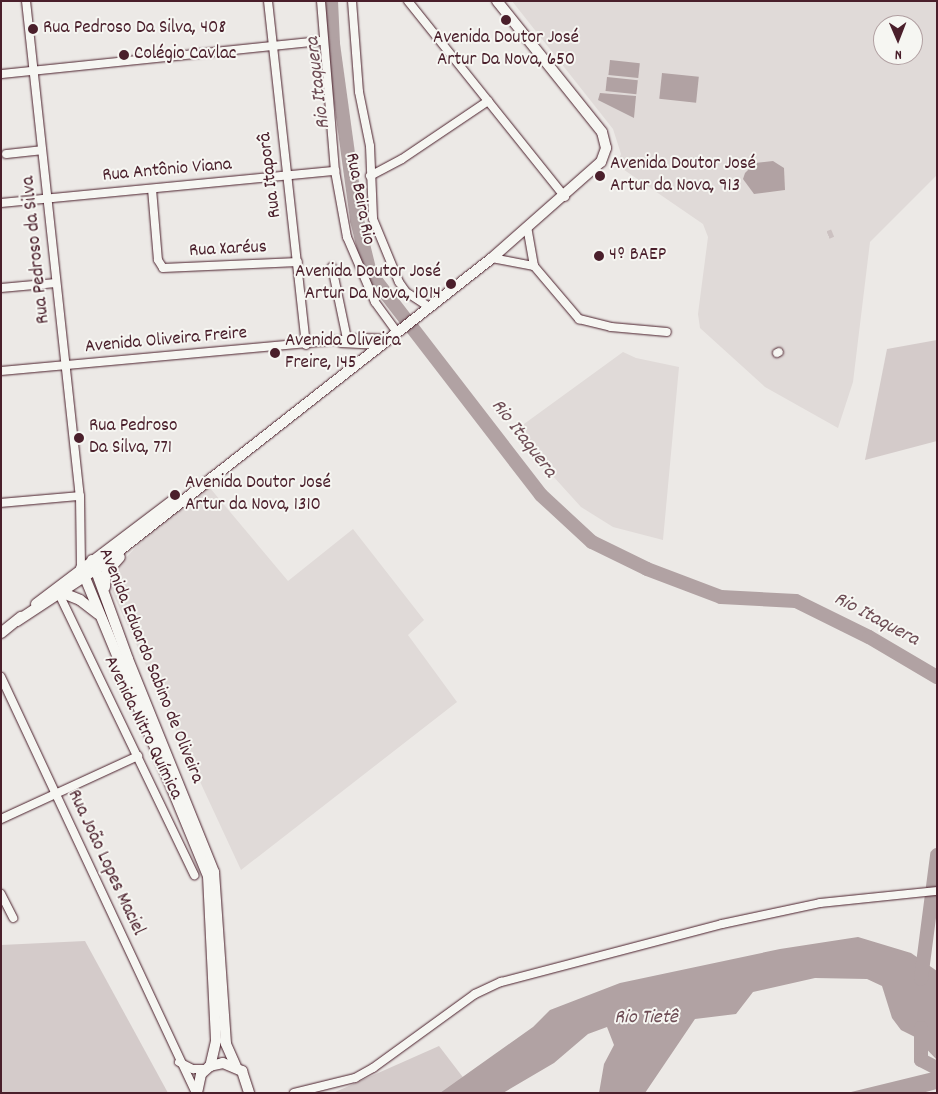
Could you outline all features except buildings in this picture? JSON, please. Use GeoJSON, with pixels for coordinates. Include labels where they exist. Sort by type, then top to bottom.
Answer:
{"type":"FeatureCollection","features":[{"type":"Feature","properties":{"kind":"main road"},"geometry":{"type":"LineString","coordinates":[[104,593],[106,573],[149,528],[200,484],[492,258],[565,197],[604,158],[606,140],[497,1]]}},
{"type":"Feature","properties":{"kind":"main road"},"geometry":{"type":"LineString","coordinates":[[1,633],[83,573],[191,487],[200,484]]}},
{"type":"Feature","properties":{"kind":"main road"},"geometry":{"type":"LineString","coordinates":[[94,564],[149,528]]}},
{"type":"Feature","properties":{"kind":"main road","name":"Avenida Eduardo Sabino de Oliveira"},"geometry":{"type":"LineString","coordinates":[[94,564],[214,872],[226,1044],[236,1066],[246,1077],[249,1093]]}},
{"type":"Feature","properties":{"kind":"main road"},"geometry":{"type":"LineString","coordinates":[[17,621],[61,594],[83,573]]}},
{"type":"Feature","properties":{"kind":"main road","name":"Avenida Eduardo Sabino de Oliveira"},"geometry":{"type":"LineString","coordinates":[[83,573],[208,876],[216,1041],[208,1068],[198,1081],[197,1093]]}},
{"type":"Feature","properties":{"kind":"main road"},"geometry":{"type":"LineString","coordinates":[[61,594],[92,607],[102,619]]}},
{"type":"Feature","properties":{"kind":"main road"},"geometry":{"type":"LineString","coordinates":[[208,1068],[223,1063],[236,1066]]}},
{"type":"Feature","properties":{"kind":"street","name":"Rua Pedroso da Silva"},"geometry":{"type":"LineString","coordinates":[[26,1],[80,496],[83,546]]}},
{"type":"Feature","properties":{"kind":"street","name":"Rua Itaporâ"},"geometry":{"type":"LineString","coordinates":[[268,1],[306,345]]}},
{"type":"Feature","properties":{"kind":"street","name":"Rua Beira Rio"},"geometry":{"type":"LineString","coordinates":[[321,1],[322,40],[335,170],[354,256],[392,336]]}},
{"type":"Feature","properties":{"kind":"street"},"geometry":{"type":"LineString","coordinates":[[352,1],[359,92],[370,146],[373,218],[388,261],[406,292],[425,310]]}},
{"type":"Feature","properties":{"kind":"street"},"geometry":{"type":"LineString","coordinates":[[408,1],[565,197]]}},
{"type":"Feature","properties":{"kind":"street"},"geometry":{"type":"LineString","coordinates":[[1,74],[273,47],[322,40]]}},
{"type":"Feature","properties":{"kind":"street"},"geometry":{"type":"LineString","coordinates":[[370,176],[402,159],[488,101]]}},
{"type":"Feature","properties":{"kind":"street"},"geometry":{"type":"LineString","coordinates":[[6,154],[42,150]]}},
{"type":"Feature","properties":{"kind":"street","name":"Rua Antônio Viana"},"geometry":{"type":"LineString","coordinates":[[1,203],[335,170]]}},
{"type":"Feature","properties":{"kind":"street","name":"Rua Xaréus"},"geometry":{"type":"LineString","coordinates":[[152,189],[160,266],[171,269],[298,262]]}},
{"type":"Feature","properties":{"kind":"street"},"geometry":{"type":"LineString","coordinates":[[527,228],[534,266],[579,319],[611,328],[667,332]]}},
{"type":"Feature","properties":{"kind":"street"},"geometry":{"type":"LineString","coordinates":[[492,258],[534,266]]}},
{"type":"Feature","properties":{"kind":"street"},"geometry":{"type":"LineString","coordinates":[[332,267],[347,339]]}},
{"type":"Feature","properties":{"kind":"street"},"geometry":{"type":"LineString","coordinates":[[1,288],[56,283]]}},
{"type":"Feature","properties":{"kind":"street","name":"Avenida Oliveira Freire"},"geometry":{"type":"LineString","coordinates":[[334,342],[347,339],[392,336]]}},
{"type":"Feature","properties":{"kind":"street","name":"Avenida Oliveira Freire"},"geometry":{"type":"LineString","coordinates":[[1,371],[392,336]]}},
{"type":"Feature","properties":{"kind":"street"},"geometry":{"type":"LineString","coordinates":[[1,503],[80,496]]}},
{"type":"Feature","properties":{"kind":"street","name":"Avenida Eduardo Sabino de Oliveira"},"geometry":{"type":"LineString","coordinates":[[83,546],[94,564]]}},
{"type":"Feature","properties":{"kind":"street","name":"Avenida Eduardo Sabino de Oliveira"},"geometry":{"type":"LineString","coordinates":[[83,546],[83,573]]}},
{"type":"Feature","properties":{"kind":"street","name":"Avenida Nitro Química"},"geometry":{"type":"LineString","coordinates":[[61,594],[194,875]]}},
{"type":"Feature","properties":{"kind":"street","name":"Rua João Lopes Maciel"},"geometry":{"type":"LineString","coordinates":[[1,678],[179,1062],[197,1093]]}},
{"type":"Feature","properties":{"kind":"street"},"geometry":{"type":"LineString","coordinates":[[1,820],[138,756]]}},
{"type":"Feature","properties":{"kind":"street"},"geometry":{"type":"LineString","coordinates":[[294,1093],[355,1078],[373,1068],[475,994],[501,982],[758,916],[835,900],[937,891]]}},
{"type":"Feature","properties":{"kind":"street"},"geometry":{"type":"LineString","coordinates":[[1,894],[13,918]]}},
{"type":"Feature","properties":{"kind":"street"},"geometry":{"type":"LineString","coordinates":[[179,1062],[193,1069],[208,1068]]}},
{"type":"Feature","properties":{"kind":"shaded area"},"geometry":{"type":"Polygon","coordinates":[[[512,1],[937,1],[937,175],[870,242],[853,382],[838,428],[765,387],[700,328],[698,314],[708,237],[703,224],[617,165],[621,154],[613,129],[512,1]]]}},
{"type":"Feature","properties":{"kind":"shaded area"},"geometry":{"type":"Polygon","coordinates":[[[937,340],[937,441],[865,460],[887,349],[937,340]]]}},
{"type":"Feature","properties":{"kind":"shaded area"},"geometry":{"type":"Polygon","coordinates":[[[623,352],[636,358],[679,367],[663,540],[613,527],[581,507],[513,432],[623,352]]]}},
{"type":"Feature","properties":{"kind":"shaded area"},"geometry":{"type":"Polygon","coordinates":[[[210,488],[288,581],[353,529],[424,620],[408,635],[457,702],[241,870],[106,579],[172,509],[210,488]]]}},
{"type":"Feature","properties":{"kind":"shaded area"},"geometry":{"type":"Polygon","coordinates":[[[85,941],[168,1093],[1,1093],[1,945],[85,941]]]}},
{"type":"Feature","properties":{"kind":"shaded area"},"geometry":{"type":"Polygon","coordinates":[[[439,1046],[475,1093],[333,1093],[439,1046]]]}},
{"type":"Feature","properties":{"kind":"water"},"geometry":{"type":"Polygon","coordinates":[[[610,60],[640,63],[638,78],[608,75],[610,60]]]}},
{"type":"Feature","properties":{"kind":"water"},"geometry":{"type":"Polygon","coordinates":[[[662,73],[699,77],[696,103],[659,99],[662,73]]]}},
{"type":"Feature","properties":{"kind":"water"},"geometry":{"type":"Polygon","coordinates":[[[607,77],[638,80],[636,94],[606,91],[607,77]]]}},
{"type":"Feature","properties":{"kind":"water"},"geometry":{"type":"Polygon","coordinates":[[[600,93],[636,96],[634,118],[598,100],[600,93]]]}},
{"type":"Feature","properties":{"kind":"water"},"geometry":{"type":"Polygon","coordinates":[[[773,161],[784,168],[785,190],[754,194],[743,179],[745,173],[755,163],[773,161]]]}},
{"type":"Feature","properties":{"kind":"water","name":"Rio Tietê"},"geometry":{"type":"Polygon","coordinates":[[[858,937],[911,953],[937,971],[937,1060],[915,1037],[901,1030],[892,1018],[882,986],[867,979],[815,978],[753,992],[736,1014],[695,1019],[645,1093],[599,1093],[604,1064],[614,1045],[607,1027],[588,1034],[554,1063],[503,1093],[440,1093],[533,1027],[550,1010],[620,983],[780,949],[858,937]]]}},
{"type":"Feature","properties":{"kind":"water"},"geometry":{"type":"Polygon","coordinates":[[[937,1071],[937,1089],[922,1093],[847,1093],[937,1071]]]}},
{"type":"Feature","properties":{"kind":"waterway","name":"Rio Itaquera"},"geometry":{"type":"LineString","coordinates":[[331,1],[333,44],[357,220],[370,273],[541,495],[592,542],[647,569],[721,597],[796,601],[869,637],[937,677]]}},
{"type":"Feature","properties":{"kind":"waterway","name":"Rio Itaquera"},"geometry":{"type":"LineString","coordinates":[[921,979],[937,855]]}},
{"type":"Feature","properties":{"kind":"waterway","name":"Rio Tietê"},"geometry":{"type":"LineString","coordinates":[[921,1028],[921,1060],[937,1068]]}},
{"type":"Feature","properties":{"kind":"tunnel"},"geometry":{"type":"LineString","coordinates":[[828,235],[833,233]]}},
{"type":"Feature","properties":{"kind":"place","name":"Avenida Doutor José Artur Da Nova, 650"},"geometry":{"type":"Point","coordinates":[506,20]}},
{"type":"Feature","properties":{"kind":"place","name":"Rua Pedroso Da Silva, 408"},"geometry":{"type":"Point","coordinates":[33,29]}},
{"type":"Feature","properties":{"kind":"place","name":"Colégio Cavlac"},"geometry":{"type":"Point","coordinates":[124,55]}},
{"type":"Feature","properties":{"kind":"place","name":"Avenida Doutor José Artur da Nova, 913"},"geometry":{"type":"Point","coordinates":[600,176]}},
{"type":"Feature","properties":{"kind":"place","name":"4º BAEP"},"geometry":{"type":"Point","coordinates":[599,256]}},
{"type":"Feature","properties":{"kind":"place","name":"Avenida Doutor José Artur Da Nova, 1014"},"geometry":{"type":"Point","coordinates":[451,284]}},
{"type":"Feature","properties":{"kind":"place","name":"Avenida Oliveira Freire, 145"},"geometry":{"type":"Point","coordinates":[275,353]}},
{"type":"Feature","properties":{"kind":"place","name":"Rua Pedroso Da Silva, 771"},"geometry":{"type":"Point","coordinates":[79,438]}},
{"type":"Feature","properties":{"kind":"place","name":"Avenida Doutor José Artur da Nova, 1310"},"geometry":{"type":"Point","coordinates":[175,495]}}]}
